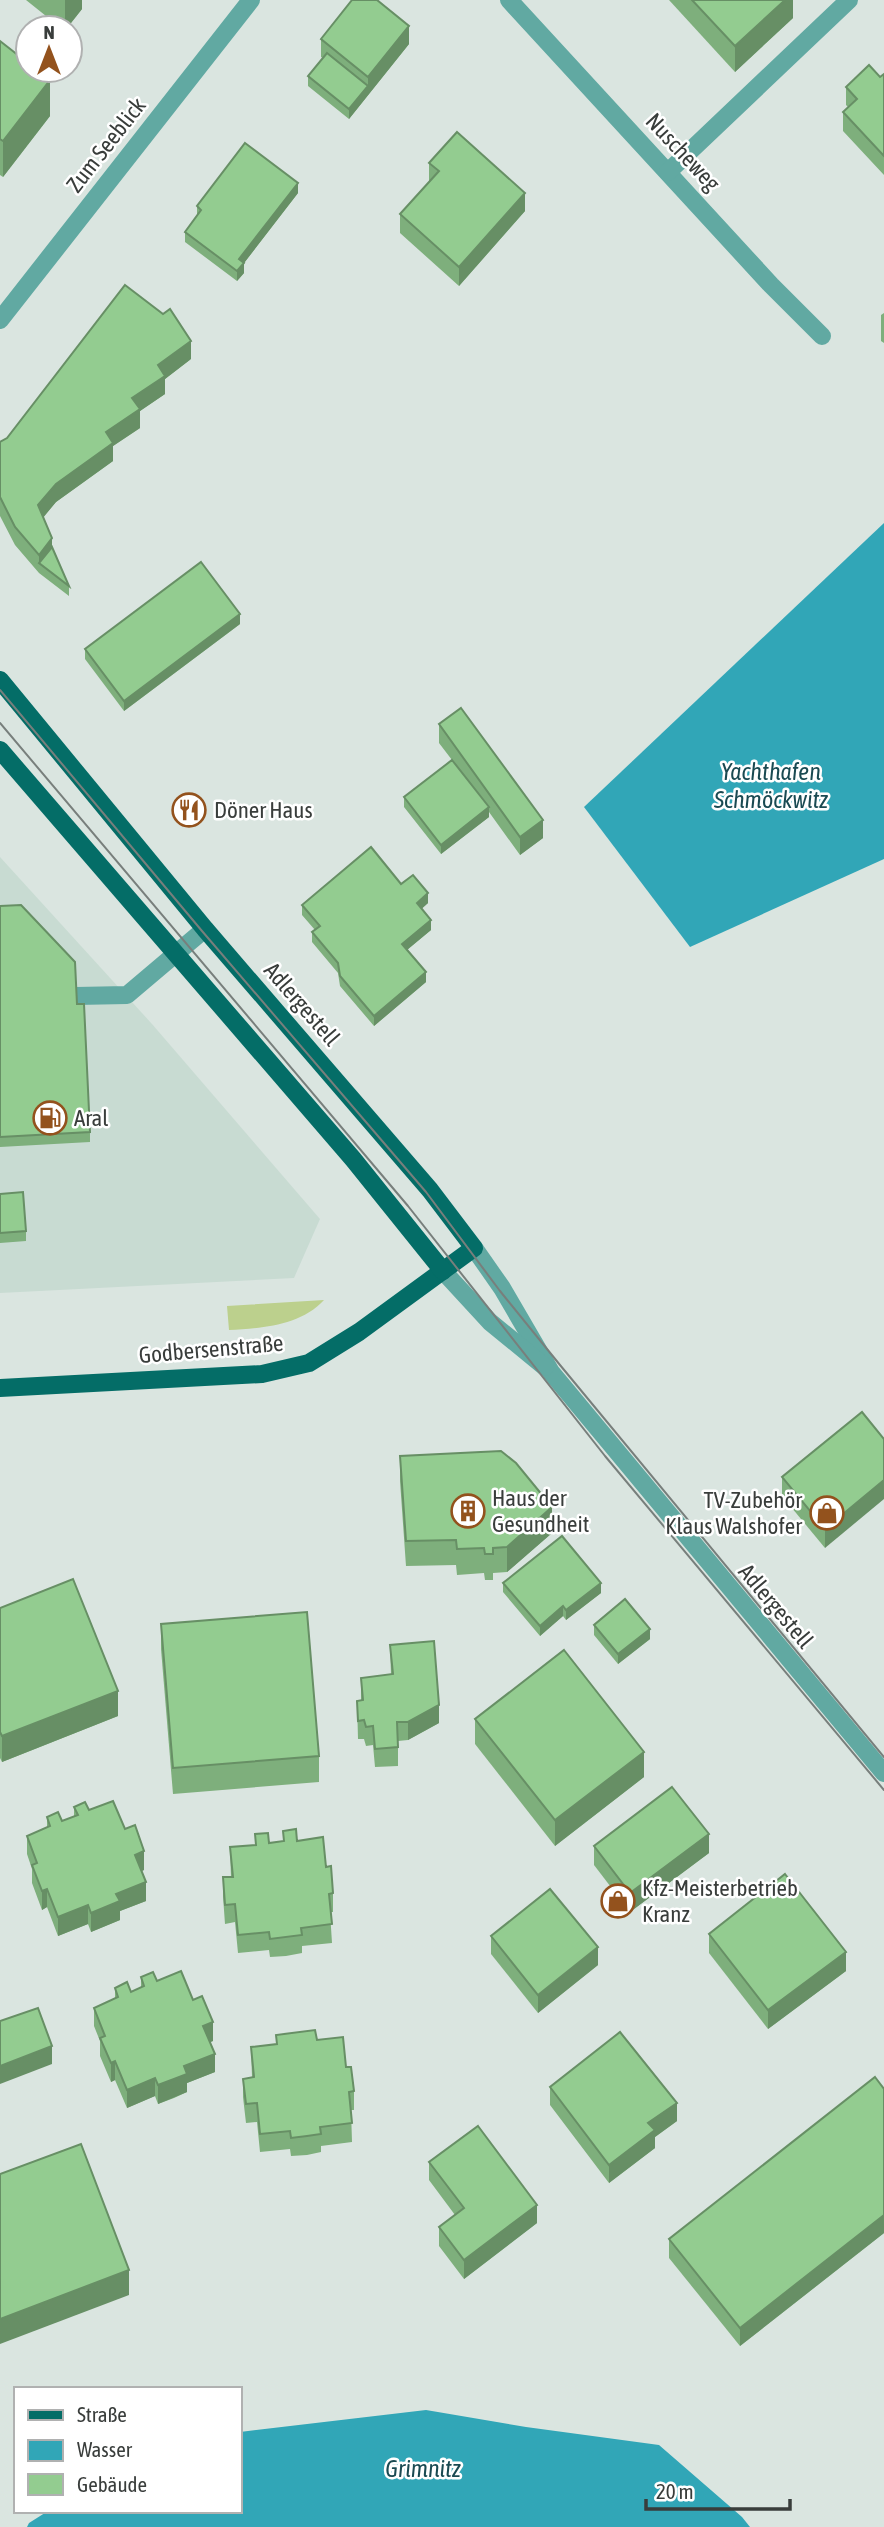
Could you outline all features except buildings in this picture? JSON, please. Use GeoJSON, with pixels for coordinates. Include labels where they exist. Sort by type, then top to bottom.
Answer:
{"type":"FeatureCollection","features":[{"type":"Feature","properties":{"kind":"main road","name":"Adlergestell"},"geometry":{"type":"LineString","coordinates":[[0,680],[205,929],[430,1190],[474,1248]]}},
{"type":"Feature","properties":{"kind":"main road","name":"Adlergestell"},"geometry":{"type":"LineString","coordinates":[[0,750],[353,1159],[443,1270]]}},
{"type":"Feature","properties":{"kind":"main road","name":"Godbersenstraße"},"geometry":{"type":"LineString","coordinates":[[0,1388],[262,1374],[309,1363],[359,1332],[474,1248]]}},
{"type":"Feature","properties":{"kind":"street","name":"Zum Seeblick"},"geometry":{"type":"LineString","coordinates":[[0,320],[251,0]]}},
{"type":"Feature","properties":{"kind":"street","name":"Nuscheweg"},"geometry":{"type":"LineString","coordinates":[[509,0],[771,285],[822,336]]}},
{"type":"Feature","properties":{"kind":"street"},"geometry":{"type":"LineString","coordinates":[[668,172],[849,0]]}},
{"type":"Feature","properties":{"kind":"street"},"geometry":{"type":"LineString","coordinates":[[76,996],[127,995],[205,929]]}},
{"type":"Feature","properties":{"kind":"street","name":"Adlergestell"},"geometry":{"type":"LineString","coordinates":[[474,1248],[523,1322],[551,1372],[884,1773]]}},
{"type":"Feature","properties":{"kind":"street","name":"Adlergestell"},"geometry":{"type":"LineString","coordinates":[[443,1270],[490,1322],[551,1372]]}},
{"type":"Feature","properties":{"kind":"shaded area"},"geometry":{"type":"Polygon","coordinates":[[[0,857],[152,1024],[320,1219],[294,1278],[0,1293],[0,857]]]}},
{"type":"Feature","properties":{"kind":"green space"},"geometry":{"type":"Polygon","coordinates":[[[324,1300],[304,1315],[280,1324],[229,1330],[227,1306],[324,1300]]]}},
{"type":"Feature","properties":{"kind":"water","name":"Yachthafen Schmöckwitz"},"geometry":{"type":"Polygon","coordinates":[[[884,523],[884,859],[690,947],[584,807],[884,523]]]}},
{"type":"Feature","properties":{"kind":"water","name":"Grimnitz"},"geometry":{"type":"Polygon","coordinates":[[[426,2410],[659,2445],[750,2527],[27,2527],[45,2513],[242,2513],[242,2432],[426,2410]]]}},
{"type":"Feature","properties":{"kind":"tram line"},"geometry":{"type":"LineString","coordinates":[[0,690],[426,1192],[500,1291],[884,1757]]}},
{"type":"Feature","properties":{"kind":"tram line"},"geometry":{"type":"LineString","coordinates":[[0,723],[408,1206],[605,1456],[884,1790]]}},
{"type":"Feature","properties":{"kind":"place","name":"Döner Haus"},"geometry":{"type":"Point","coordinates":[189,810]}},
{"type":"Feature","properties":{"kind":"place","name":"Aral"},"geometry":{"type":"Point","coordinates":[50,1118]}},
{"type":"Feature","properties":{"kind":"place","name":"Haus der Gesundheit"},"geometry":{"type":"Point","coordinates":[468,1511]}},
{"type":"Feature","properties":{"kind":"place","name":"TV-Zubehör Klaus Walshofer"},"geometry":{"type":"Point","coordinates":[827,1513]}},
{"type":"Feature","properties":{"kind":"place","name":"Kfz-Meisterbetrieb Kranz"},"geometry":{"type":"Point","coordinates":[618,1901]}}]}
